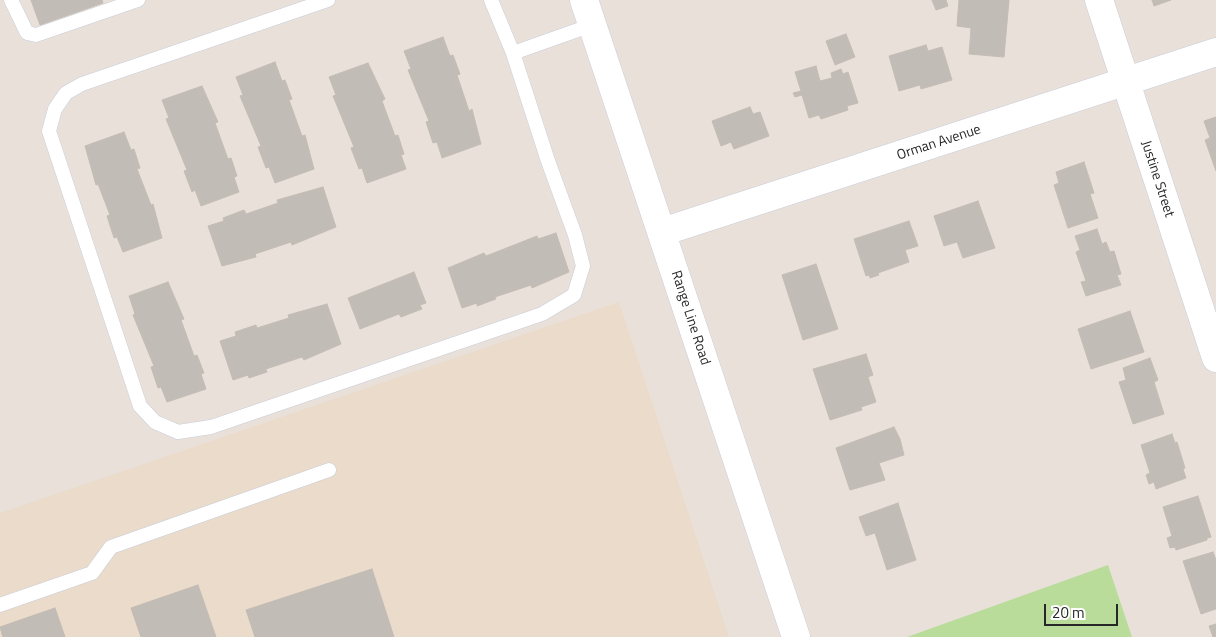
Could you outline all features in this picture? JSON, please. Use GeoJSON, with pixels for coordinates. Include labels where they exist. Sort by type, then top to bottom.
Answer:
{"type":"FeatureCollection","features":[{"type":"Feature","properties":{"kind":"street","name":"Justine Street"},"geometry":{"type":"LineString","coordinates":[[1099,0],[1216,358]]}},
{"type":"Feature","properties":{"kind":"street","name":"Range Line Road"},"geometry":{"type":"LineString","coordinates":[[588,12],[796,637]]}},
{"type":"Feature","properties":{"kind":"street","name":"Orman Avenue"},"geometry":{"type":"LineString","coordinates":[[662,232],[1216,52]]}},
{"type":"Feature","properties":{"kind":"lane"},"geometry":{"type":"LineString","coordinates":[[11,0],[27,33],[36,35],[138,0]]}},
{"type":"Feature","properties":{"kind":"lane"},"geometry":{"type":"LineString","coordinates":[[328,0],[82,84],[66,93],[55,109],[49,131],[140,406],[155,422],[178,432],[211,427],[542,314],[574,295],[583,266],[575,235],[548,161],[513,53],[491,0]]}},
{"type":"Feature","properties":{"kind":"lane"},"geometry":{"type":"LineString","coordinates":[[513,53],[588,12]]}},
{"type":"Feature","properties":{"kind":"lane"},"geometry":{"type":"LineString","coordinates":[[0,605],[92,573],[111,547],[329,470]]}},
{"type":"Feature","properties":{"kind":"shaded area"},"geometry":{"type":"Polygon","coordinates":[[[619,302],[729,637],[0,637],[0,513],[619,302]]]}},
{"type":"Feature","properties":{"kind":"green space"},"geometry":{"type":"Polygon","coordinates":[[[1108,565],[1132,637],[907,637],[1108,565]]]}},
{"type":"Feature","properties":{"kind":"building"},"geometry":{"type":"Polygon","coordinates":[[[31,0],[102,0],[103,3],[40,25],[31,0]]]}},
{"type":"Feature","properties":{"kind":"building"},"geometry":{"type":"Polygon","coordinates":[[[932,0],[946,0],[948,6],[936,10],[932,0]]]}},
{"type":"Feature","properties":{"kind":"building"},"geometry":{"type":"Polygon","coordinates":[[[959,0],[1009,0],[1004,57],[969,54],[971,28],[957,26],[959,0]]]}},
{"type":"Feature","properties":{"kind":"building"},"geometry":{"type":"Polygon","coordinates":[[[1152,0],[1171,0],[1154,6],[1152,0]]]}},
{"type":"Feature","properties":{"kind":"building"},"geometry":{"type":"Polygon","coordinates":[[[846,34],[855,57],[835,65],[826,41],[846,34]]]}},
{"type":"Feature","properties":{"kind":"building"},"geometry":{"type":"Polygon","coordinates":[[[443,37],[450,56],[453,55],[460,74],[457,75],[469,111],[472,109],[481,144],[442,158],[437,142],[433,143],[426,122],[429,121],[408,70],[411,69],[404,51],[443,37]]]}},
{"type":"Feature","properties":{"kind":"building"},"geometry":{"type":"Polygon","coordinates":[[[926,45],[928,51],[942,47],[952,80],[921,89],[920,85],[899,91],[889,56],[926,45]]]}},
{"type":"Feature","properties":{"kind":"building"},"geometry":{"type":"Polygon","coordinates":[[[275,62],[282,81],[285,80],[292,99],[289,100],[302,136],[305,135],[314,169],[275,183],[269,167],[266,168],[258,147],[261,146],[240,96],[243,95],[236,77],[275,62]]]}},
{"type":"Feature","properties":{"kind":"building"},"geometry":{"type":"Polygon","coordinates":[[[368,63],[385,99],[382,101],[395,136],[398,135],[404,154],[401,155],[406,169],[367,183],[362,168],[359,169],[351,148],[354,147],[333,96],[336,95],[329,77],[368,63]]]}},
{"type":"Feature","properties":{"kind":"building"},"geometry":{"type":"Polygon","coordinates":[[[816,66],[820,81],[832,78],[831,73],[841,69],[843,74],[848,72],[858,103],[847,106],[848,110],[821,119],[819,115],[809,118],[802,95],[795,97],[793,93],[801,91],[795,72],[816,66]]]}},
{"type":"Feature","properties":{"kind":"building"},"geometry":{"type":"Polygon","coordinates":[[[202,86],[218,122],[215,123],[228,159],[231,158],[237,176],[234,177],[239,192],[201,206],[195,190],[192,192],[184,171],[187,170],[166,119],[169,118],[162,100],[202,86]]]}},
{"type":"Feature","properties":{"kind":"building"},"geometry":{"type":"Polygon","coordinates":[[[750,107],[753,114],[760,112],[769,136],[734,149],[731,142],[721,146],[712,121],[750,107]]]}},
{"type":"Feature","properties":{"kind":"building"},"geometry":{"type":"Polygon","coordinates":[[[1216,117],[1216,171],[1205,140],[1210,138],[1204,121],[1216,117]]]}},
{"type":"Feature","properties":{"kind":"building"},"geometry":{"type":"Polygon","coordinates":[[[124,132],[131,150],[134,149],[140,168],[137,169],[151,205],[153,204],[162,238],[123,252],[117,237],[114,238],[107,216],[110,215],[98,184],[96,185],[85,146],[124,132]]]}},
{"type":"Feature","properties":{"kind":"building"},"geometry":{"type":"Polygon","coordinates":[[[1084,162],[1094,193],[1090,194],[1098,218],[1068,228],[1054,185],[1059,183],[1056,172],[1084,162]]]}},
{"type":"Feature","properties":{"kind":"building"},"geometry":{"type":"Polygon","coordinates":[[[323,187],[336,227],[292,245],[291,242],[255,254],[256,257],[222,266],[208,226],[224,221],[223,218],[244,210],[246,214],[278,203],[277,200],[323,187]]]}},
{"type":"Feature","properties":{"kind":"building"},"geometry":{"type":"Polygon","coordinates":[[[978,201],[995,248],[963,258],[957,242],[944,246],[934,216],[978,201]]]}},
{"type":"Feature","properties":{"kind":"building"},"geometry":{"type":"Polygon","coordinates":[[[909,221],[918,246],[905,250],[909,262],[878,273],[879,275],[870,278],[869,275],[866,276],[854,239],[909,221]]]}},
{"type":"Feature","properties":{"kind":"building"},"geometry":{"type":"Polygon","coordinates":[[[1097,229],[1102,244],[1106,242],[1110,252],[1114,251],[1121,274],[1117,275],[1121,285],[1086,296],[1081,282],[1086,281],[1076,252],[1080,250],[1075,236],[1097,229]]]}},
{"type":"Feature","properties":{"kind":"building"},"geometry":{"type":"Polygon","coordinates":[[[556,233],[569,272],[532,288],[531,285],[495,297],[496,299],[477,306],[477,303],[462,308],[448,268],[484,253],[486,256],[537,236],[538,239],[556,233]]]}},
{"type":"Feature","properties":{"kind":"building"},"geometry":{"type":"Polygon","coordinates":[[[816,264],[838,329],[803,340],[782,275],[816,264]]]}},
{"type":"Feature","properties":{"kind":"building"},"geometry":{"type":"Polygon","coordinates":[[[414,272],[426,303],[420,305],[422,309],[401,317],[399,314],[360,329],[348,298],[414,272]]]}},
{"type":"Feature","properties":{"kind":"building"},"geometry":{"type":"Polygon","coordinates":[[[168,282],[184,319],[181,320],[194,356],[197,355],[204,373],[201,374],[206,389],[167,402],[161,387],[158,388],[151,367],[154,366],[133,315],[135,314],[129,296],[168,282]]]}},
{"type":"Feature","properties":{"kind":"building"},"geometry":{"type":"Polygon","coordinates":[[[327,304],[341,344],[304,360],[302,357],[266,369],[267,372],[249,378],[248,375],[233,380],[220,341],[236,336],[235,332],[256,325],[257,328],[289,318],[288,315],[327,304]]]}},
{"type":"Feature","properties":{"kind":"building"},"geometry":{"type":"Polygon","coordinates":[[[1130,311],[1144,352],[1091,369],[1078,329],[1130,311]]]}},
{"type":"Feature","properties":{"kind":"building"},"geometry":{"type":"Polygon","coordinates":[[[866,354],[873,375],[868,377],[876,402],[861,407],[862,410],[830,420],[813,369],[866,354]]]}},
{"type":"Feature","properties":{"kind":"building"},"geometry":{"type":"Polygon","coordinates":[[[1150,358],[1158,380],[1154,382],[1164,414],[1133,424],[1119,382],[1126,380],[1123,368],[1150,358]]]}},
{"type":"Feature","properties":{"kind":"building"},"geometry":{"type":"Polygon","coordinates":[[[894,427],[900,439],[904,455],[879,463],[885,480],[850,490],[836,448],[894,427]]]}},
{"type":"Feature","properties":{"kind":"building"},"geometry":{"type":"Polygon","coordinates":[[[1172,434],[1175,443],[1177,442],[1186,478],[1156,489],[1154,482],[1149,484],[1146,475],[1150,473],[1141,445],[1172,434]]]}},
{"type":"Feature","properties":{"kind":"building"},"geometry":{"type":"Polygon","coordinates":[[[1198,496],[1211,537],[1176,550],[1175,547],[1170,548],[1167,538],[1172,536],[1163,507],[1198,496]]]}},
{"type":"Feature","properties":{"kind":"building"},"geometry":{"type":"Polygon","coordinates":[[[898,503],[916,560],[887,570],[875,533],[866,536],[859,517],[898,503]]]}},
{"type":"Feature","properties":{"kind":"building"},"geometry":{"type":"Polygon","coordinates":[[[1213,552],[1216,560],[1216,609],[1201,614],[1183,561],[1213,552]]]}},
{"type":"Feature","properties":{"kind":"building"},"geometry":{"type":"Polygon","coordinates":[[[372,569],[394,637],[255,637],[246,610],[372,569]]]}},
{"type":"Feature","properties":{"kind":"building"},"geometry":{"type":"Polygon","coordinates":[[[198,585],[216,637],[141,637],[131,608],[198,585]]]}},
{"type":"Feature","properties":{"kind":"building"},"geometry":{"type":"Polygon","coordinates":[[[55,608],[65,637],[3,637],[0,627],[55,608]]]}},
{"type":"Feature","properties":{"kind":"building"},"geometry":{"type":"Polygon","coordinates":[[[1216,624],[1216,637],[1213,637],[1209,626],[1216,624]]]}}]}
